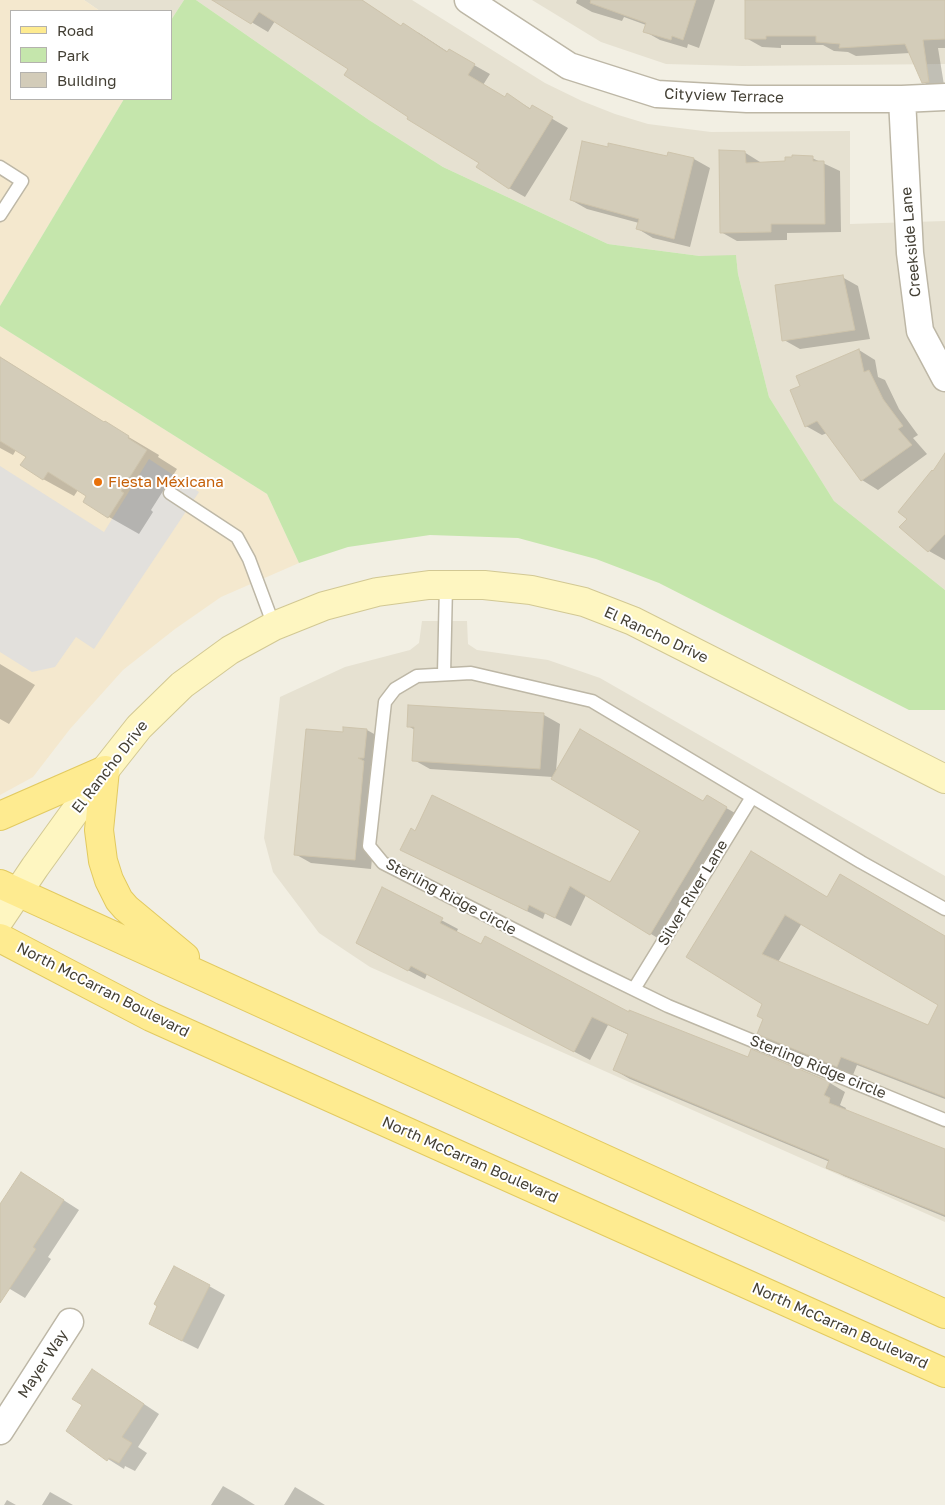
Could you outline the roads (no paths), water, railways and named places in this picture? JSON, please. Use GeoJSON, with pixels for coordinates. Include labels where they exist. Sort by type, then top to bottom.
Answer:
{"type":"FeatureCollection","features":[{"type":"Feature","properties":{"kind":"main road","name":"El Rancho Drive"},"geometry":{"type":"LineString","coordinates":[[0,919],[9,888],[35,867],[105,770],[139,727],[182,685],[230,650],[274,626],[324,606],[377,592],[429,585],[484,585],[531,590],[584,602],[633,621],[945,779]]}},
{"type":"Feature","properties":{"kind":"main road"},"geometry":{"type":"LineString","coordinates":[[0,816],[105,770],[100,815],[100,845],[103,861],[114,892],[126,908],[213,981]]}},
{"type":"Feature","properties":{"kind":"main road"},"geometry":{"type":"LineString","coordinates":[[9,888],[945,1314]]}},
{"type":"Feature","properties":{"kind":"main road","name":"North McCarran Boulevard"},"geometry":{"type":"LineString","coordinates":[[0,938],[152,1017],[945,1373]]}},
{"type":"Feature","properties":{"kind":"street","name":"Cityview Terrace"},"geometry":{"type":"LineString","coordinates":[[468,0],[569,66],[657,94],[747,98],[902,99],[945,97]]}},
{"type":"Feature","properties":{"kind":"street","name":"Creekside Lane"},"geometry":{"type":"LineString","coordinates":[[902,99],[910,253],[920,331],[945,378]]}},
{"type":"Feature","properties":{"kind":"street","name":"Mayer Way"},"geometry":{"type":"LineString","coordinates":[[0,1431],[70,1322]]}},
{"type":"Feature","properties":{"kind":"lane"},"geometry":{"type":"LineString","coordinates":[[0,167],[22,181],[0,215]]}},
{"type":"Feature","properties":{"kind":"lane"},"geometry":{"type":"LineString","coordinates":[[170,493],[237,537],[249,560],[274,626]]}},
{"type":"Feature","properties":{"kind":"lane"},"geometry":{"type":"LineString","coordinates":[[444,674],[446,585]]}},
{"type":"Feature","properties":{"kind":"lane","name":"Sterling Ridge circle"},"geometry":{"type":"LineString","coordinates":[[945,909],[860,862],[592,700],[471,673],[416,676],[396,689],[385,702],[369,846],[383,863],[668,1006],[945,1120]]}},
{"type":"Feature","properties":{"kind":"lane","name":"Silver River Lane"},"geometry":{"type":"LineString","coordinates":[[634,989],[752,796]]}},
{"type":"Feature","properties":{"kind":"place","name":"Fiesta Méxicana"},"geometry":{"type":"Point","coordinates":[98,482]}}]}
